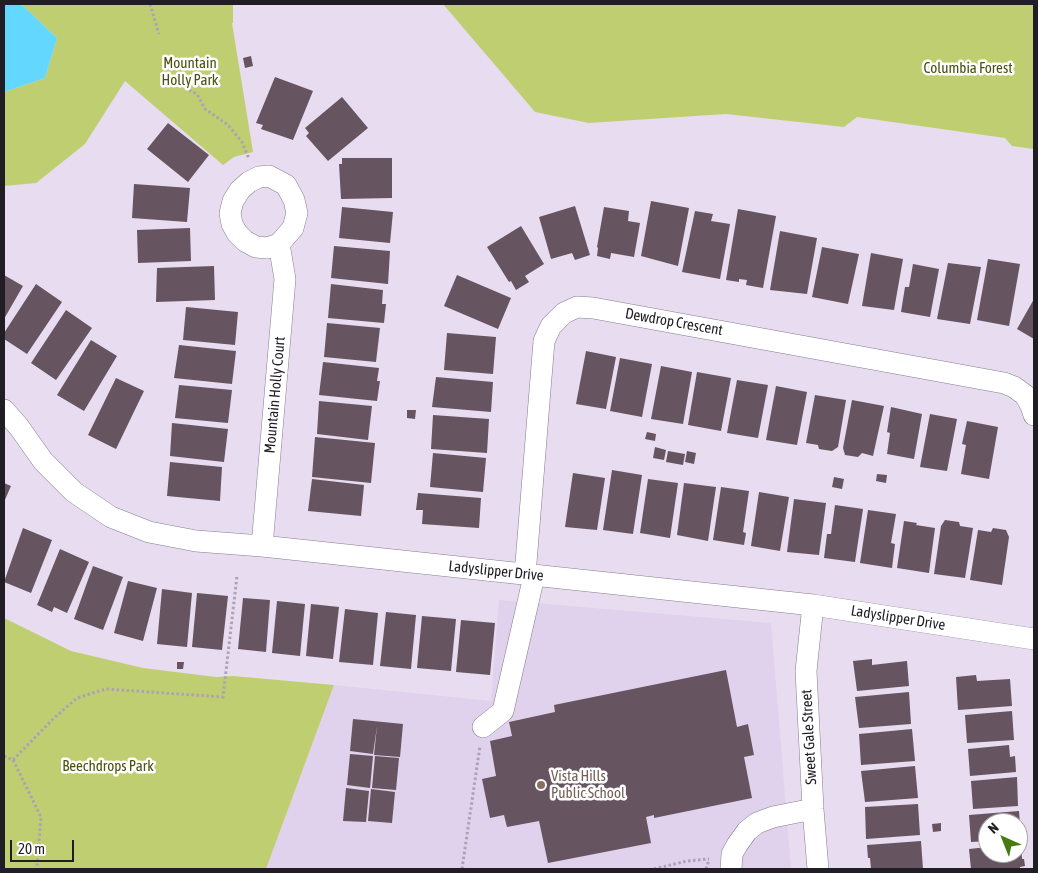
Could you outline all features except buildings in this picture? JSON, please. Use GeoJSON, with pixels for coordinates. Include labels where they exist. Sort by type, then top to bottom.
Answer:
{"type":"FeatureCollection","features":[{"type":"Feature","properties":{"kind":"street"},"geometry":{"type":"LineString","coordinates":[[269,176],[286,185],[294,200],[297,213],[296,220],[293,228],[279,244],[267,248],[256,247],[245,241],[232,224],[230,213],[233,201],[240,190],[259,177],[269,176]]}},
{"type":"Feature","properties":{"kind":"street","name":"Mountain Holly Court"},"geometry":{"type":"LineString","coordinates":[[262,546],[285,279],[279,244]]}},
{"type":"Feature","properties":{"kind":"street","name":"Dewdrop Crescent"},"geometry":{"type":"LineString","coordinates":[[483,727],[503,711],[529,575],[544,341],[551,326],[564,313],[577,307],[593,308],[1004,383],[1025,395],[1034,415]]}},
{"type":"Feature","properties":{"kind":"street","name":"Ladyslipper Drive"},"geometry":{"type":"LineString","coordinates":[[4,410],[19,427],[43,462],[74,492],[111,517],[149,532],[196,541],[262,546],[813,604],[1034,640]]}},
{"type":"Feature","properties":{"kind":"street","name":"Sweet Gale Street"},"geometry":{"type":"LineString","coordinates":[[813,604],[806,671],[818,869]]}},
{"type":"Feature","properties":{"kind":"street"},"geometry":{"type":"LineString","coordinates":[[731,869],[732,854],[737,844],[747,831],[757,823],[773,817],[813,809]]}},
{"type":"Feature","properties":{"kind":"path"},"geometry":{"type":"LineString","coordinates":[[150,4],[159,34]]}},
{"type":"Feature","properties":{"kind":"path"},"geometry":{"type":"LineString","coordinates":[[189,90],[197,94],[206,109],[228,125],[242,142],[248,153],[254,179]]}},
{"type":"Feature","properties":{"kind":"path"},"geometry":{"type":"LineString","coordinates":[[13,760],[54,718],[77,698],[106,689],[223,697],[237,576]]}},
{"type":"Feature","properties":{"kind":"path"},"geometry":{"type":"LineString","coordinates":[[462,869],[483,727]]}},
{"type":"Feature","properties":{"kind":"path"},"geometry":{"type":"LineString","coordinates":[[4,756],[13,760],[41,817],[38,869]]}},
{"type":"Feature","properties":{"kind":"path"},"geometry":{"type":"LineString","coordinates":[[654,869],[687,861],[709,859]]}},
{"type":"Feature","properties":{"kind":"shaded area","name":"Vista Hills Public School"},"geometry":{"type":"Polygon","coordinates":[[[499,600],[771,623],[791,869],[266,869],[334,685],[491,701],[499,600]]]}},
{"type":"Feature","properties":{"kind":"green space","name":"Mountain Holly Park"},"geometry":{"type":"Polygon","coordinates":[[[21,4],[233,4],[232,23],[253,152],[234,157],[223,165],[125,81],[85,144],[36,183],[4,186],[4,92],[45,78],[57,38],[21,4]]]}},
{"type":"Feature","properties":{"kind":"green space","name":"Columbia Forest"},"geometry":{"type":"Polygon","coordinates":[[[443,4],[1034,4],[1034,149],[1012,146],[1005,138],[857,117],[844,127],[726,114],[589,123],[535,112],[443,4]]]}},
{"type":"Feature","properties":{"kind":"green space","name":"Beechdrops Park"},"geometry":{"type":"Polygon","coordinates":[[[4,618],[71,651],[143,668],[216,677],[233,676],[334,685],[266,869],[4,869],[4,618]]]}},
{"type":"Feature","properties":{"kind":"water"},"geometry":{"type":"Polygon","coordinates":[[[4,4],[21,4],[57,38],[45,78],[4,92],[4,4]]]}},
{"type":"Feature","properties":{"kind":"place","name":"Vista Hills Public School"},"geometry":{"type":"Point","coordinates":[541,785]}}]}
